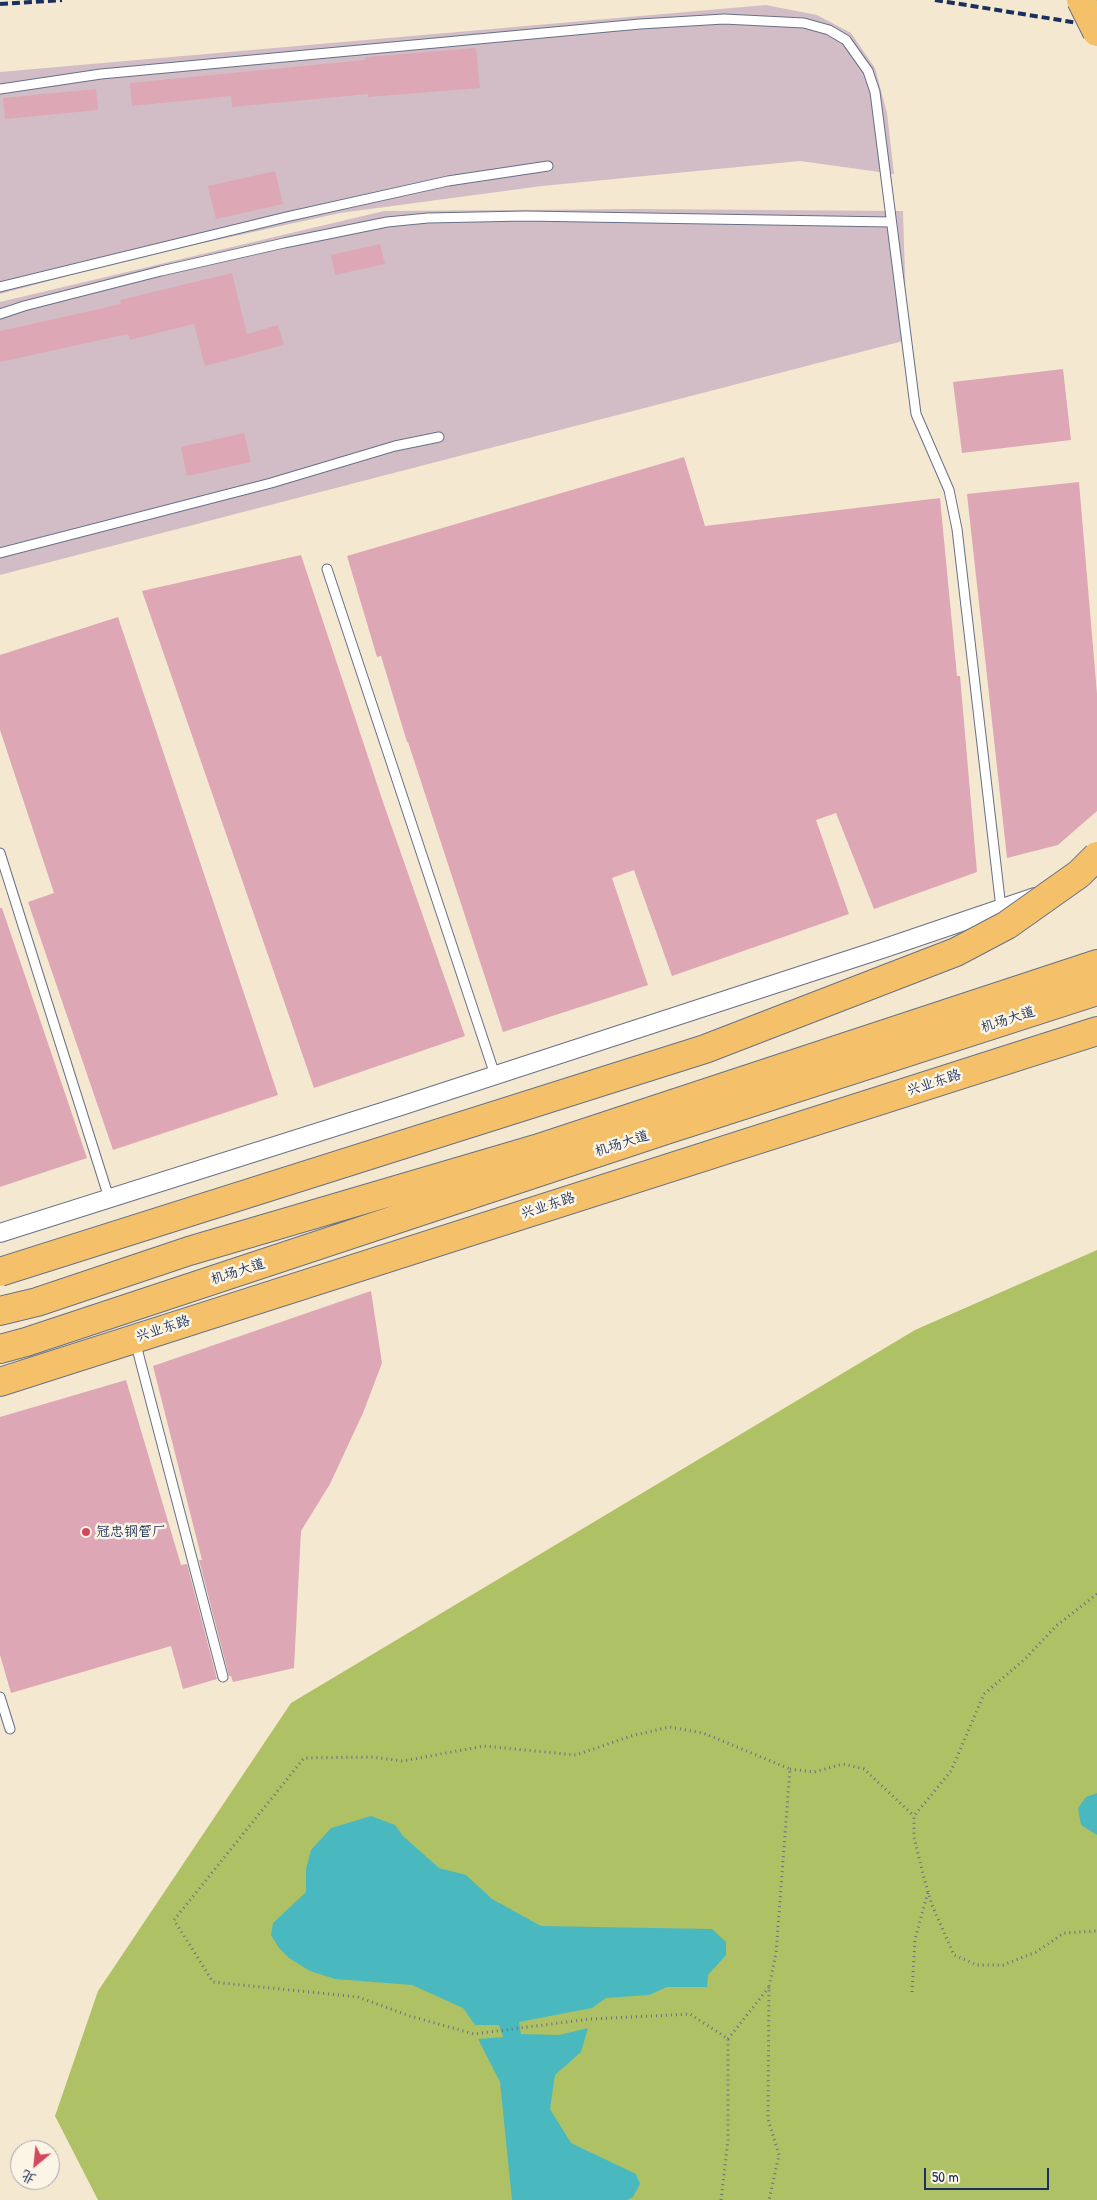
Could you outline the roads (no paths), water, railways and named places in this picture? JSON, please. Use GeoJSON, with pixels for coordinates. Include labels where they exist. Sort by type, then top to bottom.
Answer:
{"type":"FeatureCollection","features":[{"type":"Feature","properties":{"kind":"main road"},"geometry":{"type":"LineString","coordinates":[[1081,0],[1097,32]]}},
{"type":"Feature","properties":{"kind":"main road"},"geometry":{"type":"LineString","coordinates":[[0,1272],[705,1049],[956,952],[1007,925],[1079,874],[1097,856]]}},
{"type":"Feature","properties":{"kind":"main road"},"geometry":{"type":"LineString","coordinates":[[0,1311],[37,1302],[198,1249],[536,1148],[1097,964]]}},
{"type":"Feature","properties":{"kind":"main road","name":"机场大道"},"geometry":{"type":"LineString","coordinates":[[0,1349],[149,1302],[666,1130],[1097,991]]}},
{"type":"Feature","properties":{"kind":"main road","name":"兴业东路"},"geometry":{"type":"LineString","coordinates":[[0,1382],[1097,1031]]}},
{"type":"Feature","properties":{"kind":"street"},"geometry":{"type":"LineString","coordinates":[[0,1233],[495,1076],[882,949],[1097,875]]}},
{"type":"Feature","properties":{"kind":"lane"},"geometry":{"type":"LineString","coordinates":[[0,89],[101,74],[640,24],[749,19],[804,23],[829,30],[846,40],[868,71],[875,92],[916,414],[949,490],[957,529],[1001,908]]}},
{"type":"Feature","properties":{"kind":"lane"},"geometry":{"type":"LineString","coordinates":[[0,287],[276,219],[448,181],[548,166]]}},
{"type":"Feature","properties":{"kind":"lane"},"geometry":{"type":"LineString","coordinates":[[0,314],[24,306],[161,271],[284,243],[395,221],[467,216],[525,216],[891,222]]}},
{"type":"Feature","properties":{"kind":"lane"},"geometry":{"type":"LineString","coordinates":[[0,553],[271,483],[395,446],[439,437]]}},
{"type":"Feature","properties":{"kind":"lane"},"geometry":{"type":"LineString","coordinates":[[326,569],[495,1076]]}},
{"type":"Feature","properties":{"kind":"lane"},"geometry":{"type":"LineString","coordinates":[[0,853],[109,1198]]}},
{"type":"Feature","properties":{"kind":"lane"},"geometry":{"type":"LineString","coordinates":[[134,1339],[223,1677]]}},
{"type":"Feature","properties":{"kind":"lane"},"geometry":{"type":"LineString","coordinates":[[0,1697],[10,1729]]}},
{"type":"Feature","properties":{"kind":"water"},"geometry":{"type":"Polygon","coordinates":[[[1097,1793],[1097,1835],[1081,1825],[1078,1808],[1086,1797],[1097,1793]]]}},
{"type":"Feature","properties":{"kind":"water"},"geometry":{"type":"Polygon","coordinates":[[[371,1816],[395,1825],[403,1836],[439,1868],[466,1875],[492,1899],[541,1926],[712,1929],[726,1942],[726,1955],[708,1975],[707,1987],[667,1987],[649,1995],[606,1998],[592,2008],[519,2022],[521,2034],[559,2035],[588,2028],[581,2052],[555,2075],[550,2109],[571,2143],[636,2174],[640,2184],[633,2197],[627,2200],[512,2200],[500,2082],[478,2039],[503,2037],[499,2025],[475,2025],[463,2008],[412,1985],[335,1979],[310,1971],[289,1958],[279,1948],[271,1935],[273,1923],[306,1892],[306,1869],[311,1850],[331,1828],[371,1816]]]}},
{"type":"Feature","properties":{"kind":"railway"},"geometry":{"type":"LineString","coordinates":[[0,4],[62,0]]}},
{"type":"Feature","properties":{"kind":"railway"},"geometry":{"type":"LineString","coordinates":[[935,0],[1097,26]]}},
{"type":"Feature","properties":{"kind":"place","name":"冠忠钢管厂"},"geometry":{"type":"Point","coordinates":[86,1532]}}]}
